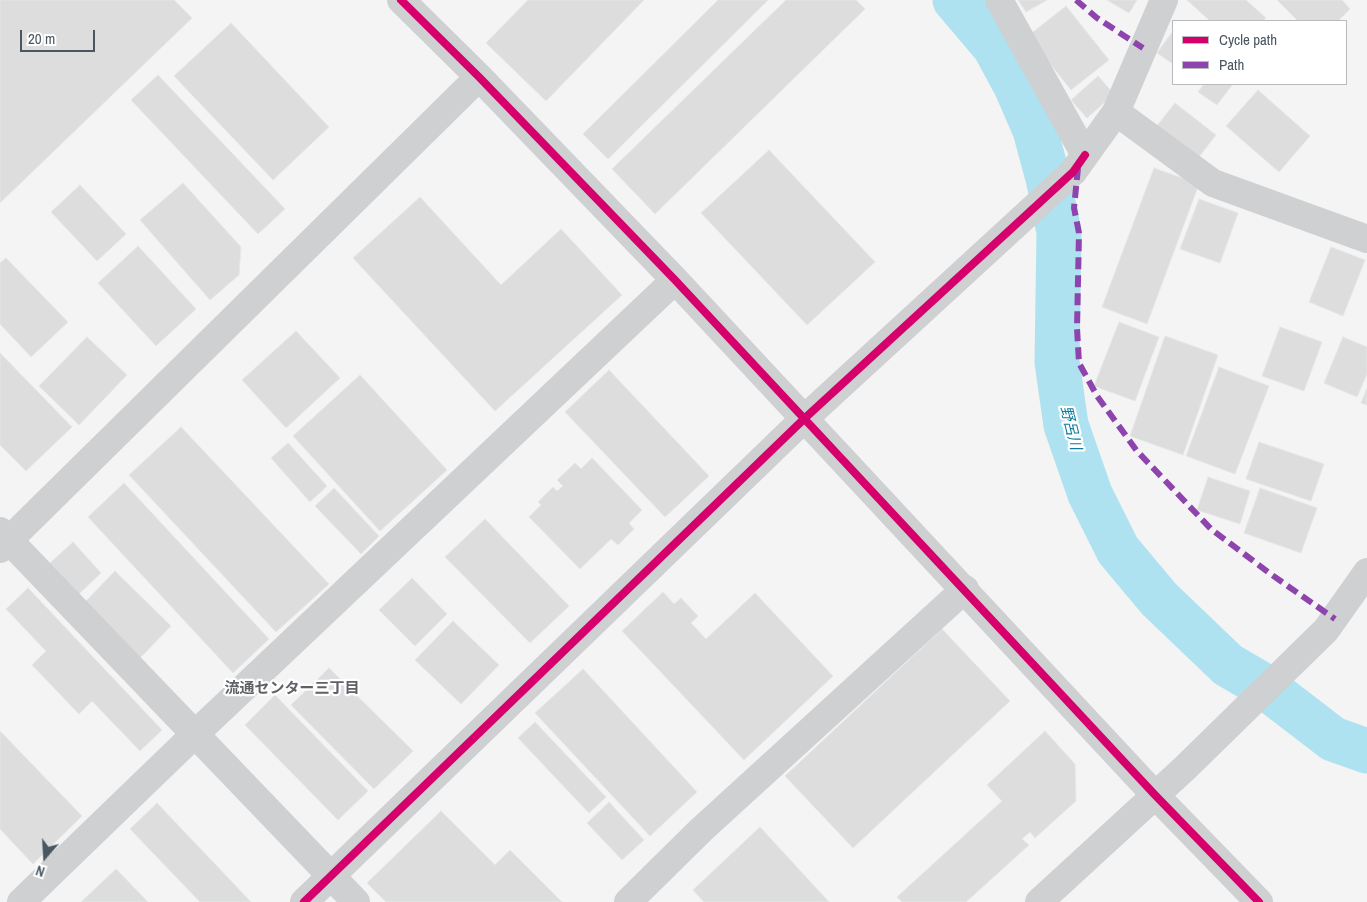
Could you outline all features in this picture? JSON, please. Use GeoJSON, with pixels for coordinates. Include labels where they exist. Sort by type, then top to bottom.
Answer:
{"type":"FeatureCollection","features":[{"type":"Feature","properties":{"kind":"street"},"geometry":{"type":"LineString","coordinates":[[401,0],[479,77],[675,280],[1155,795],[1260,902]]}},
{"type":"Feature","properties":{"kind":"street"},"geometry":{"type":"LineString","coordinates":[[999,0],[1079,164]]}},
{"type":"Feature","properties":{"kind":"street"},"geometry":{"type":"LineString","coordinates":[[304,902],[805,418],[956,281],[1079,164],[1116,112],[1164,0]]}},
{"type":"Feature","properties":{"kind":"street"},"geometry":{"type":"LineString","coordinates":[[356,902],[3,540],[479,77]]}},
{"type":"Feature","properties":{"kind":"street"},"geometry":{"type":"LineString","coordinates":[[1116,112],[1213,183],[1367,239]]}},
{"type":"Feature","properties":{"kind":"street"},"geometry":{"type":"LineString","coordinates":[[21,902],[194,735],[675,280]]}},
{"type":"Feature","properties":{"kind":"street"},"geometry":{"type":"LineString","coordinates":[[1039,902],[1185,768],[1326,630],[1367,572]]}},
{"type":"Feature","properties":{"kind":"street"},"geometry":{"type":"LineString","coordinates":[[628,902],[701,830],[965,589]]}},
{"type":"Feature","properties":{"kind":"building"},"geometry":{"type":"Polygon","coordinates":[[[0,0],[174,0],[192,18],[0,203],[0,0]]]}},
{"type":"Feature","properties":{"kind":"building"},"geometry":{"type":"Polygon","coordinates":[[[528,0],[644,0],[546,101],[486,43],[528,0]]]}},
{"type":"Feature","properties":{"kind":"building"},"geometry":{"type":"Polygon","coordinates":[[[718,0],[768,0],[608,159],[583,134],[718,0]]]}},
{"type":"Feature","properties":{"kind":"building"},"geometry":{"type":"Polygon","coordinates":[[[786,0],[856,0],[865,9],[655,214],[612,169],[786,0]]]}},
{"type":"Feature","properties":{"kind":"building"},"geometry":{"type":"Polygon","coordinates":[[[1018,0],[1047,0],[1026,12],[1018,0]]]}},
{"type":"Feature","properties":{"kind":"building"},"geometry":{"type":"Polygon","coordinates":[[[1107,0],[1137,0],[1129,13],[1107,0]]]}},
{"type":"Feature","properties":{"kind":"building"},"geometry":{"type":"Polygon","coordinates":[[[1187,0],[1246,0],[1266,18],[1264,20],[1209,20],[1187,0]]]}},
{"type":"Feature","properties":{"kind":"building"},"geometry":{"type":"Polygon","coordinates":[[[1277,0],[1342,0],[1350,9],[1339,20],[1297,20],[1277,0]]]}},
{"type":"Feature","properties":{"kind":"building"},"geometry":{"type":"Polygon","coordinates":[[[1066,6],[1109,60],[1071,90],[1028,36],[1066,6]]]}},
{"type":"Feature","properties":{"kind":"building"},"geometry":{"type":"Polygon","coordinates":[[[231,23],[329,127],[273,180],[174,76],[231,23]]]}},
{"type":"Feature","properties":{"kind":"building"},"geometry":{"type":"Polygon","coordinates":[[[1172,32],[1172,63],[1157,53],[1172,32]]]}},
{"type":"Feature","properties":{"kind":"building"},"geometry":{"type":"Polygon","coordinates":[[[158,75],[285,209],[258,234],[131,100],[158,75]]]}},
{"type":"Feature","properties":{"kind":"building"},"geometry":{"type":"Polygon","coordinates":[[[1098,76],[1114,94],[1087,118],[1071,100],[1098,76]]]}},
{"type":"Feature","properties":{"kind":"building"},"geometry":{"type":"Polygon","coordinates":[[[1203,85],[1232,85],[1217,105],[1198,92],[1203,85]]]}},
{"type":"Feature","properties":{"kind":"building"},"geometry":{"type":"Polygon","coordinates":[[[1258,90],[1310,136],[1279,172],[1226,126],[1258,90]]]}},
{"type":"Feature","properties":{"kind":"building"},"geometry":{"type":"Polygon","coordinates":[[[1175,103],[1216,135],[1198,158],[1156,127],[1175,103]]]}},
{"type":"Feature","properties":{"kind":"building"},"geometry":{"type":"Polygon","coordinates":[[[769,150],[875,262],[807,325],[701,213],[769,150]]]}},
{"type":"Feature","properties":{"kind":"building"},"geometry":{"type":"Polygon","coordinates":[[[1154,168],[1199,184],[1147,324],[1102,307],[1154,168]]]}},
{"type":"Feature","properties":{"kind":"building"},"geometry":{"type":"Polygon","coordinates":[[[183,183],[241,247],[239,275],[210,300],[140,220],[183,183]]]}},
{"type":"Feature","properties":{"kind":"building"},"geometry":{"type":"Polygon","coordinates":[[[80,185],[126,234],[97,261],[51,212],[80,185]]]}},
{"type":"Feature","properties":{"kind":"building"},"geometry":{"type":"Polygon","coordinates":[[[420,197],[501,285],[561,229],[622,295],[495,411],[353,258],[420,197]]]}},
{"type":"Feature","properties":{"kind":"building"},"geometry":{"type":"Polygon","coordinates":[[[1199,199],[1238,213],[1220,263],[1180,249],[1199,199]]]}},
{"type":"Feature","properties":{"kind":"building"},"geometry":{"type":"Polygon","coordinates":[[[138,246],[196,309],[156,346],[98,283],[138,246]]]}},
{"type":"Feature","properties":{"kind":"building"},"geometry":{"type":"Polygon","coordinates":[[[1331,247],[1365,260],[1343,316],[1309,302],[1331,247]]]}},
{"type":"Feature","properties":{"kind":"building"},"geometry":{"type":"Polygon","coordinates":[[[6,258],[68,322],[31,357],[0,324],[0,263],[6,258]]]}},
{"type":"Feature","properties":{"kind":"building"},"geometry":{"type":"Polygon","coordinates":[[[1119,322],[1159,337],[1135,401],[1094,386],[1119,322]]]}},
{"type":"Feature","properties":{"kind":"building"},"geometry":{"type":"Polygon","coordinates":[[[1280,327],[1322,342],[1304,391],[1262,376],[1280,327]]]}},
{"type":"Feature","properties":{"kind":"building"},"geometry":{"type":"Polygon","coordinates":[[[296,331],[340,378],[286,428],[242,380],[296,331]]]}},
{"type":"Feature","properties":{"kind":"building"},"geometry":{"type":"Polygon","coordinates":[[[1165,336],[1218,355],[1183,455],[1130,436],[1165,336]]]}},
{"type":"Feature","properties":{"kind":"building"},"geometry":{"type":"Polygon","coordinates":[[[87,337],[127,375],[79,425],[39,386],[87,337]]]}},
{"type":"Feature","properties":{"kind":"building"},"geometry":{"type":"Polygon","coordinates":[[[1343,337],[1367,347],[1367,374],[1357,397],[1324,383],[1343,337]]]}},
{"type":"Feature","properties":{"kind":"building"},"geometry":{"type":"Polygon","coordinates":[[[0,353],[72,427],[26,471],[0,445],[0,353]]]}},
{"type":"Feature","properties":{"kind":"building"},"geometry":{"type":"Polygon","coordinates":[[[1219,367],[1269,386],[1235,474],[1186,456],[1219,367]]]}},
{"type":"Feature","properties":{"kind":"building"},"geometry":{"type":"Polygon","coordinates":[[[609,370],[709,476],[665,517],[565,412],[609,370]]]}},
{"type":"Feature","properties":{"kind":"building"},"geometry":{"type":"Polygon","coordinates":[[[360,375],[447,470],[380,531],[293,436],[360,375]]]}},
{"type":"Feature","properties":{"kind":"building"},"geometry":{"type":"Polygon","coordinates":[[[1367,388],[1367,405],[1361,403],[1367,388]]]}},
{"type":"Feature","properties":{"kind":"building"},"geometry":{"type":"Polygon","coordinates":[[[181,427],[329,584],[276,632],[129,475],[181,427]]]}},
{"type":"Feature","properties":{"kind":"building"},"geometry":{"type":"Polygon","coordinates":[[[1259,442],[1324,464],[1311,501],[1246,479],[1259,442]]]}},
{"type":"Feature","properties":{"kind":"building"},"geometry":{"type":"Polygon","coordinates":[[[288,443],[327,486],[310,502],[271,458],[288,443]]]}},
{"type":"Feature","properties":{"kind":"building"},"geometry":{"type":"Polygon","coordinates":[[[592,458],[642,510],[629,523],[634,529],[618,545],[611,539],[580,569],[529,517],[541,505],[538,502],[553,487],[557,491],[563,486],[557,480],[575,463],[581,469],[592,458]]]}},
{"type":"Feature","properties":{"kind":"building"},"geometry":{"type":"Polygon","coordinates":[[[1208,477],[1250,491],[1240,524],[1197,510],[1208,477]]]}},
{"type":"Feature","properties":{"kind":"building"},"geometry":{"type":"Polygon","coordinates":[[[124,483],[269,639],[233,673],[88,517],[124,483]]]}},
{"type":"Feature","properties":{"kind":"building"},"geometry":{"type":"Polygon","coordinates":[[[334,488],[379,536],[361,554],[315,506],[334,488]]]}},
{"type":"Feature","properties":{"kind":"building"},"geometry":{"type":"Polygon","coordinates":[[[1260,488],[1317,508],[1301,553],[1244,533],[1260,488]]]}},
{"type":"Feature","properties":{"kind":"building"},"geometry":{"type":"Polygon","coordinates":[[[485,519],[569,606],[530,643],[445,557],[485,519]]]}},
{"type":"Feature","properties":{"kind":"building"},"geometry":{"type":"Polygon","coordinates":[[[73,542],[101,573],[79,594],[50,563],[73,542]]]}},
{"type":"Feature","properties":{"kind":"building"},"geometry":{"type":"Polygon","coordinates":[[[115,571],[171,626],[140,658],[84,603],[115,571]]]}},
{"type":"Feature","properties":{"kind":"building"},"geometry":{"type":"Polygon","coordinates":[[[412,578],[447,614],[415,646],[379,610],[412,578]]]}},
{"type":"Feature","properties":{"kind":"building"},"geometry":{"type":"Polygon","coordinates":[[[28,588],[162,730],[140,751],[92,701],[79,714],[32,665],[46,651],[6,609],[28,588]]]}},
{"type":"Feature","properties":{"kind":"building"},"geometry":{"type":"Polygon","coordinates":[[[663,592],[674,604],[681,598],[698,616],[691,623],[706,639],[755,593],[833,676],[744,760],[622,631],[663,592]]]}},
{"type":"Feature","properties":{"kind":"building"},"geometry":{"type":"Polygon","coordinates":[[[453,621],[499,665],[461,704],[415,660],[453,621]]]}},
{"type":"Feature","properties":{"kind":"building"},"geometry":{"type":"Polygon","coordinates":[[[942,629],[1010,701],[853,848],[785,776],[942,629]]]}},
{"type":"Feature","properties":{"kind":"building"},"geometry":{"type":"Polygon","coordinates":[[[329,668],[413,751],[374,789],[291,705],[329,668]]]}},
{"type":"Feature","properties":{"kind":"building"},"geometry":{"type":"Polygon","coordinates":[[[583,669],[697,792],[650,836],[535,713],[583,669]]]}},
{"type":"Feature","properties":{"kind":"building"},"geometry":{"type":"Polygon","coordinates":[[[275,695],[368,791],[338,820],[245,725],[275,695]]]}},
{"type":"Feature","properties":{"kind":"building"},"geometry":{"type":"Polygon","coordinates":[[[535,722],[606,797],[589,813],[518,738],[535,722]]]}},
{"type":"Feature","properties":{"kind":"building"},"geometry":{"type":"Polygon","coordinates":[[[0,731],[82,816],[33,864],[0,829],[0,731]]]}},
{"type":"Feature","properties":{"kind":"building"},"geometry":{"type":"Polygon","coordinates":[[[1045,731],[1075,764],[1076,801],[1035,838],[1030,832],[1022,839],[1029,845],[966,902],[902,902],[897,897],[1002,801],[987,785],[1045,731]]]}},
{"type":"Feature","properties":{"kind":"building"},"geometry":{"type":"Polygon","coordinates":[[[609,802],[644,840],[622,860],[587,823],[609,802]]]}},
{"type":"Feature","properties":{"kind":"building"},"geometry":{"type":"Polygon","coordinates":[[[157,803],[251,902],[200,902],[130,829],[157,803]]]}},
{"type":"Feature","properties":{"kind":"building"},"geometry":{"type":"Polygon","coordinates":[[[441,811],[495,865],[510,850],[562,902],[386,902],[367,883],[441,811]]]}},
{"type":"Feature","properties":{"kind":"building"},"geometry":{"type":"Polygon","coordinates":[[[760,827],[829,902],[704,902],[693,890],[760,827]]]}},
{"type":"Feature","properties":{"kind":"building"},"geometry":{"type":"Polygon","coordinates":[[[116,869],[148,902],[81,902],[116,869]]]}},
{"type":"Feature","properties":{"kind":"waterway","name":"野呂川"},"geometry":{"type":"LineString","coordinates":[[955,0],[995,47],[1016,86],[1035,130],[1048,178],[1059,232],[1057,362],[1066,425],[1090,494],[1118,550],[1159,599],[1228,665],[1264,686],[1333,739],[1367,751]]}},
{"type":"Feature","properties":{"kind":"marked path"},"geometry":{"type":"LineString","coordinates":[[1076,0],[1097,18],[1143,48]]}},
{"type":"Feature","properties":{"kind":"marked path"},"geometry":{"type":"LineString","coordinates":[[1078,168],[1074,208],[1079,233],[1077,328],[1079,363],[1097,396],[1137,451],[1211,529],[1335,619]]}},
{"type":"Feature","properties":{"kind":"cycle path"},"geometry":{"type":"LineString","coordinates":[[401,0],[479,77],[675,280],[1155,795],[1259,902]]}},
{"type":"Feature","properties":{"kind":"cycle path"},"geometry":{"type":"LineString","coordinates":[[304,902],[805,418],[1073,172],[1085,155]]}},
{"type":"Feature","properties":{"kind":"district","name":"流通センター三丁目"},"geometry":{"type":"Point","coordinates":[292,689]}}]}
